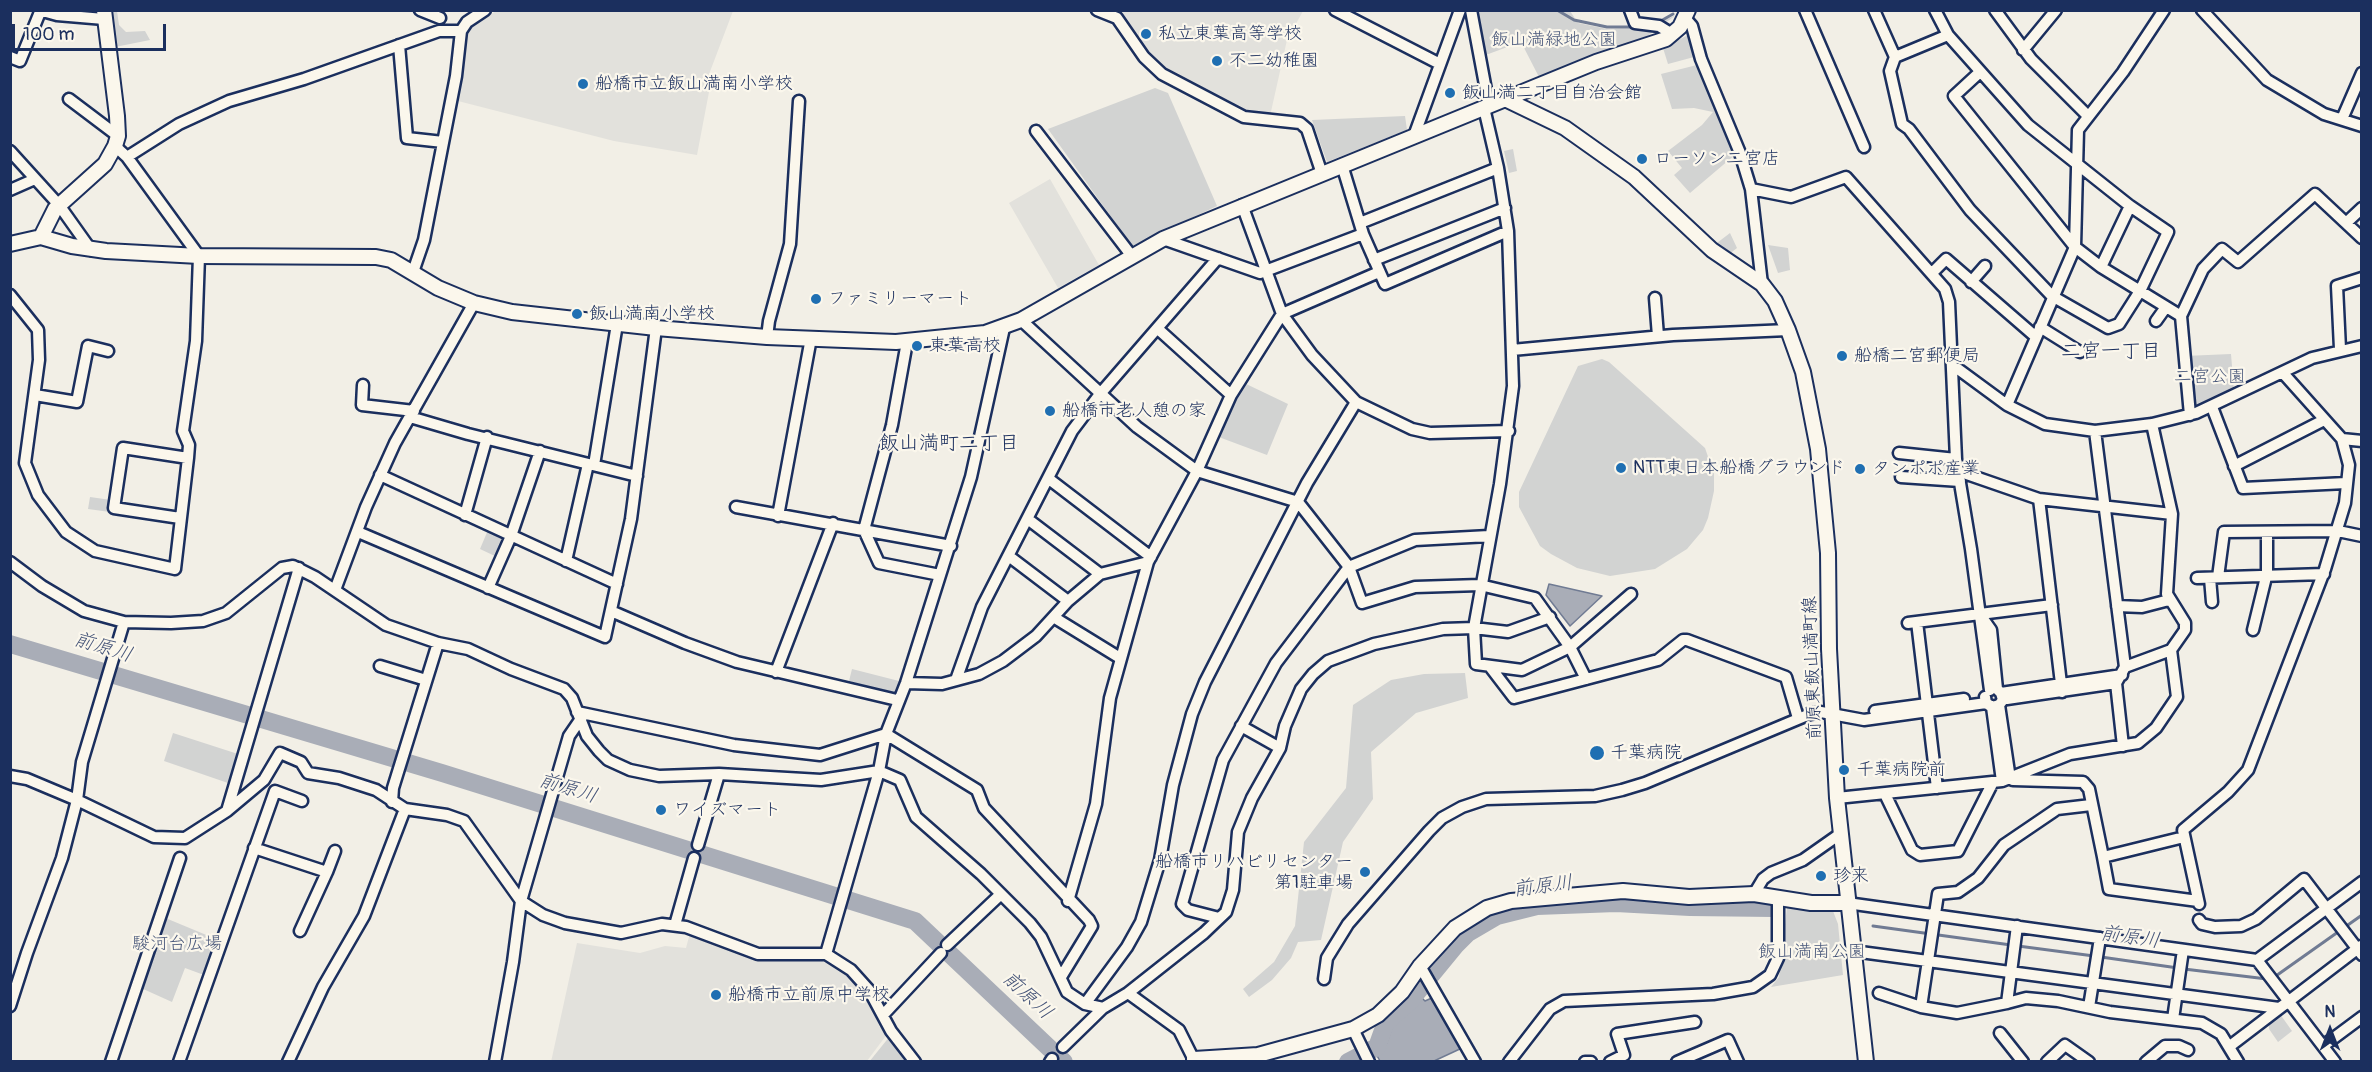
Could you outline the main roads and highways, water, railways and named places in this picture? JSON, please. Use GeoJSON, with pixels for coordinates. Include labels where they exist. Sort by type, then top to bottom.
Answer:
{"type":"FeatureCollection","features":[{"type":"Feature","properties":{"kind":"waterway"},"geometry":{"type":"LineString","coordinates":[[1557,10],[1574,20],[1607,27],[1635,27]]}},
{"type":"Feature","properties":{"kind":"waterway"},"geometry":{"type":"LineString","coordinates":[[1659,22],[1673,14]]}},
{"type":"Feature","properties":{"kind":"waterway","name":"前原川"},"geometry":{"type":"LineString","coordinates":[[10,644],[442,773],[915,921],[1064,1062]]}},
{"type":"Feature","properties":{"kind":"waterway","name":"前原川"},"geometry":{"type":"LineString","coordinates":[[1348,1062],[1377,1047],[1386,1022],[1409,1002],[1455,946],[1468,933],[1497,916],[1537,906],[1616,903],[1773,908]]}},
{"type":"Feature","properties":{"kind":"waterway","name":"前原川"},"geometry":{"type":"LineString","coordinates":[[2273,978],[2362,915]]}},
{"type":"Feature","properties":{"kind":"waterway","name":"前原川"},"geometry":{"type":"LineString","coordinates":[[1873,926],[2011,945]]}},
{"type":"Feature","properties":{"kind":"waterway","name":"前原川"},"geometry":{"type":"LineString","coordinates":[[2018,946],[2094,956]]}},
{"type":"Feature","properties":{"kind":"waterway","name":"前原川"},"geometry":{"type":"LineString","coordinates":[[2101,957],[2178,968]]}},
{"type":"Feature","properties":{"kind":"waterway","name":"前原川"},"geometry":{"type":"LineString","coordinates":[[2184,969],[2267,979]]}},
{"type":"Feature","properties":{"kind":"place","name":"私立東葉高等学校"},"geometry":{"type":"Point","coordinates":[1146,34]}},
{"type":"Feature","properties":{"kind":"place","name":"不二幼稚園"},"geometry":{"type":"Point","coordinates":[1217,61]}},
{"type":"Feature","properties":{"kind":"place","name":"船橋市立飯山満南小学校"},"geometry":{"type":"Point","coordinates":[583,84]}},
{"type":"Feature","properties":{"kind":"place","name":"飯山満二丁目自治会館"},"geometry":{"type":"Point","coordinates":[1450,93]}},
{"type":"Feature","properties":{"kind":"place","name":"ローソン二宮店"},"geometry":{"type":"Point","coordinates":[1642,159]}},
{"type":"Feature","properties":{"kind":"place","name":"ファミリーマート"},"geometry":{"type":"Point","coordinates":[816,299]}},
{"type":"Feature","properties":{"kind":"place","name":"飯山満南小学校"},"geometry":{"type":"Point","coordinates":[577,314]}},
{"type":"Feature","properties":{"kind":"place","name":"東葉高校"},"geometry":{"type":"Point","coordinates":[917,346]}},
{"type":"Feature","properties":{"kind":"place","name":"船橋二宮郵便局"},"geometry":{"type":"Point","coordinates":[1842,356]}},
{"type":"Feature","properties":{"kind":"place","name":"船橋市老人憩の家"},"geometry":{"type":"Point","coordinates":[1050,411]}},
{"type":"Feature","properties":{"kind":"place","name":"NTT東日本船橋グラウンド"},"geometry":{"type":"Point","coordinates":[1621,468]}},
{"type":"Feature","properties":{"kind":"place","name":"タンポポ産業"},"geometry":{"type":"Point","coordinates":[1860,469]}},
{"type":"Feature","properties":{"kind":"place","name":"千葉病院"},"geometry":{"type":"Point","coordinates":[1597,753]}},
{"type":"Feature","properties":{"kind":"place","name":"千葉病院前"},"geometry":{"type":"Point","coordinates":[1844,770]}},
{"type":"Feature","properties":{"kind":"place","name":"ワイズマート"},"geometry":{"type":"Point","coordinates":[661,810]}},
{"type":"Feature","properties":{"kind":"place","name":"船橋市リハビリセンター 第1駐車場"},"geometry":{"type":"Point","coordinates":[1365,872]}},
{"type":"Feature","properties":{"kind":"place","name":"珍来"},"geometry":{"type":"Point","coordinates":[1821,876]}},
{"type":"Feature","properties":{"kind":"place","name":"船橋市立前原中学校"},"geometry":{"type":"Point","coordinates":[716,995]}},
{"type":"Feature","properties":{"kind":"district","name":"二宮一丁目"},"geometry":{"type":"Point","coordinates":[2111,352]}},
{"type":"Feature","properties":{"kind":"district","name":"飯山満町二丁目"},"geometry":{"type":"Point","coordinates":[949,444]}},
{"type":"Feature","properties":{"kind":"park label","name":"飯山満緑地公園"},"geometry":{"type":"Point","coordinates":[1554,40]}},
{"type":"Feature","properties":{"kind":"park label","name":"二宮公園"},"geometry":{"type":"Point","coordinates":[2210,377]}},
{"type":"Feature","properties":{"kind":"park label","name":"駿河台広場"},"geometry":{"type":"Point","coordinates":[177,944]}},
{"type":"Feature","properties":{"kind":"park label","name":"飯山満南公園"},"geometry":{"type":"Point","coordinates":[1812,952]}}]}
